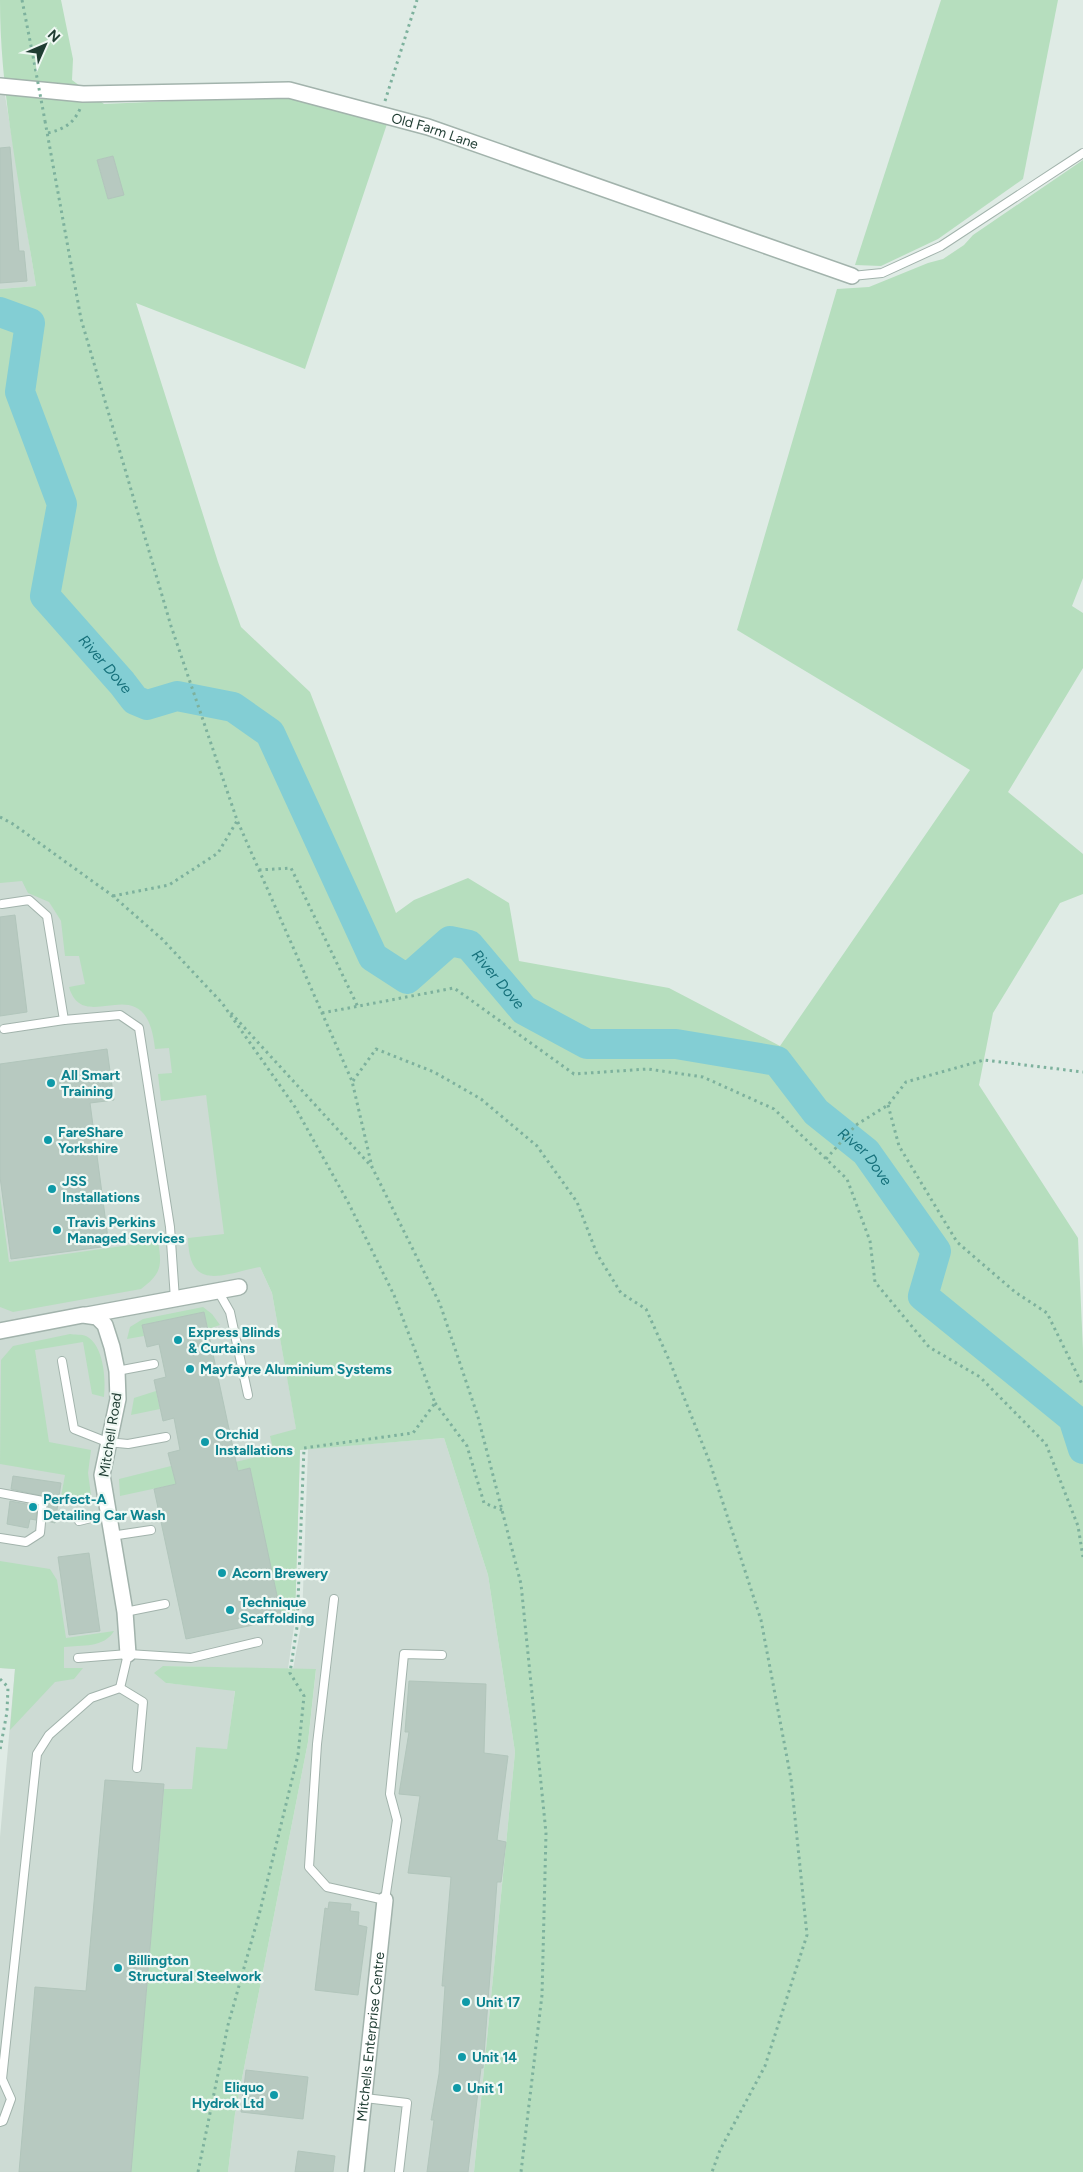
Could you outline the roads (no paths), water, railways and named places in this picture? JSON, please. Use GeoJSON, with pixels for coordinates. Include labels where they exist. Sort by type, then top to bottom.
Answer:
{"type":"FeatureCollection","features":[{"type":"Feature","properties":{"kind":"street","name":"Old Farm Lane"},"geometry":{"type":"LineString","coordinates":[[0,86],[82,94],[289,90],[428,127],[852,276]]}},
{"type":"Feature","properties":{"kind":"street"},"geometry":{"type":"LineString","coordinates":[[0,1331],[239,1287]]}},
{"type":"Feature","properties":{"kind":"street","name":"Mitchell Road"},"geometry":{"type":"LineString","coordinates":[[83,1315],[97,1318],[105,1325],[117,1371],[118,1399],[107,1442],[102,1475],[107,1514],[125,1612],[128,1654]]}},
{"type":"Feature","properties":{"kind":"street","name":"Mitchells Enterprise Centre"},"geometry":{"type":"LineString","coordinates":[[356,2172],[385,1900]]}},
{"type":"Feature","properties":{"kind":"lane"},"geometry":{"type":"LineString","coordinates":[[852,276],[882,273],[941,246],[1083,154]]}},
{"type":"Feature","properties":{"kind":"lane"},"geometry":{"type":"LineString","coordinates":[[2,904],[29,900],[46,916],[64,1020]]}},
{"type":"Feature","properties":{"kind":"lane"},"geometry":{"type":"LineString","coordinates":[[4,1029],[64,1020],[120,1016],[139,1028],[170,1227],[176,1299]]}},
{"type":"Feature","properties":{"kind":"lane"},"geometry":{"type":"LineString","coordinates":[[218,1291],[230,1312],[248,1395]]}},
{"type":"Feature","properties":{"kind":"lane"},"geometry":{"type":"LineString","coordinates":[[62,1360],[74,1429],[107,1442],[128,1444],[166,1437]]}},
{"type":"Feature","properties":{"kind":"lane"},"geometry":{"type":"LineString","coordinates":[[117,1371],[154,1364]]}},
{"type":"Feature","properties":{"kind":"lane"},"geometry":{"type":"LineString","coordinates":[[0,1493],[43,1501],[40,1533],[26,1542],[0,1538]]}},
{"type":"Feature","properties":{"kind":"lane"},"geometry":{"type":"LineString","coordinates":[[79,1521],[107,1514]]}},
{"type":"Feature","properties":{"kind":"lane"},"geometry":{"type":"LineString","coordinates":[[111,1536],[151,1530]]}},
{"type":"Feature","properties":{"kind":"lane"},"geometry":{"type":"LineString","coordinates":[[334,1599],[317,1744],[309,1867],[327,1888],[385,1900],[397,1820],[390,1794],[404,1654],[442,1656]]}},
{"type":"Feature","properties":{"kind":"lane"},"geometry":{"type":"LineString","coordinates":[[125,1612],[165,1604]]}},
{"type":"Feature","properties":{"kind":"lane"},"geometry":{"type":"LineString","coordinates":[[78,1658],[128,1654],[191,1658],[258,1642]]}},
{"type":"Feature","properties":{"kind":"lane"},"geometry":{"type":"LineString","coordinates":[[120,1688],[128,1654]]}},
{"type":"Feature","properties":{"kind":"lane"},"geometry":{"type":"LineString","coordinates":[[120,1688],[143,1702],[137,1768]]}},
{"type":"Feature","properties":{"kind":"lane"},"geometry":{"type":"LineString","coordinates":[[0,2122],[3,2121],[11,2099],[2,2079],[37,1754],[49,1735],[91,1698],[120,1688]]}},
{"type":"Feature","properties":{"kind":"lane"},"geometry":{"type":"LineString","coordinates":[[365,2098],[406,2103],[399,2172]]}},
{"type":"Feature","properties":{"kind":"waterway","name":"River Dove"},"geometry":{"type":"LineString","coordinates":[[0,312],[30,323],[20,392],[62,504],[45,596],[135,700],[147,705],[177,696],[233,707],[270,733],[373,957],[407,979],[450,941],[469,945],[524,1010],[587,1044],[676,1044],[777,1061],[816,1112],[866,1152],[936,1251],[923,1296],[1073,1418],[1083,1449]]}},
{"type":"Feature","properties":{"kind":"place","name":"All Smart Training"},"geometry":{"type":"Point","coordinates":[51,1083]}},
{"type":"Feature","properties":{"kind":"place","name":"FareShare Yorkshire"},"geometry":{"type":"Point","coordinates":[48,1140]}},
{"type":"Feature","properties":{"kind":"place","name":"JSS Installations"},"geometry":{"type":"Point","coordinates":[52,1189]}},
{"type":"Feature","properties":{"kind":"place","name":"Travis Perkins Managed Services"},"geometry":{"type":"Point","coordinates":[57,1230]}},
{"type":"Feature","properties":{"kind":"place","name":"Express Blinds & Curtains"},"geometry":{"type":"Point","coordinates":[178,1340]}},
{"type":"Feature","properties":{"kind":"place","name":"Mayfayre Aluminium Systems"},"geometry":{"type":"Point","coordinates":[190,1369]}},
{"type":"Feature","properties":{"kind":"place","name":"Orchid Installations"},"geometry":{"type":"Point","coordinates":[205,1442]}},
{"type":"Feature","properties":{"kind":"place","name":"Perfect-A Detailing Car Wash"},"geometry":{"type":"Point","coordinates":[33,1507]}},
{"type":"Feature","properties":{"kind":"place","name":"Acorn Brewery"},"geometry":{"type":"Point","coordinates":[222,1573]}},
{"type":"Feature","properties":{"kind":"place","name":"Technique Scaffolding"},"geometry":{"type":"Point","coordinates":[230,1610]}},
{"type":"Feature","properties":{"kind":"place","name":"Billington Structural Steelwork"},"geometry":{"type":"Point","coordinates":[118,1968]}},
{"type":"Feature","properties":{"kind":"place","name":"Unit 17"},"geometry":{"type":"Point","coordinates":[466,2002]}},
{"type":"Feature","properties":{"kind":"place","name":"Unit 14"},"geometry":{"type":"Point","coordinates":[462,2057]}},
{"type":"Feature","properties":{"kind":"place","name":"Unit 1"},"geometry":{"type":"Point","coordinates":[457,2088]}},
{"type":"Feature","properties":{"kind":"place","name":"Eliquo Hydrok Ltd"},"geometry":{"type":"Point","coordinates":[274,2095]}}]}
